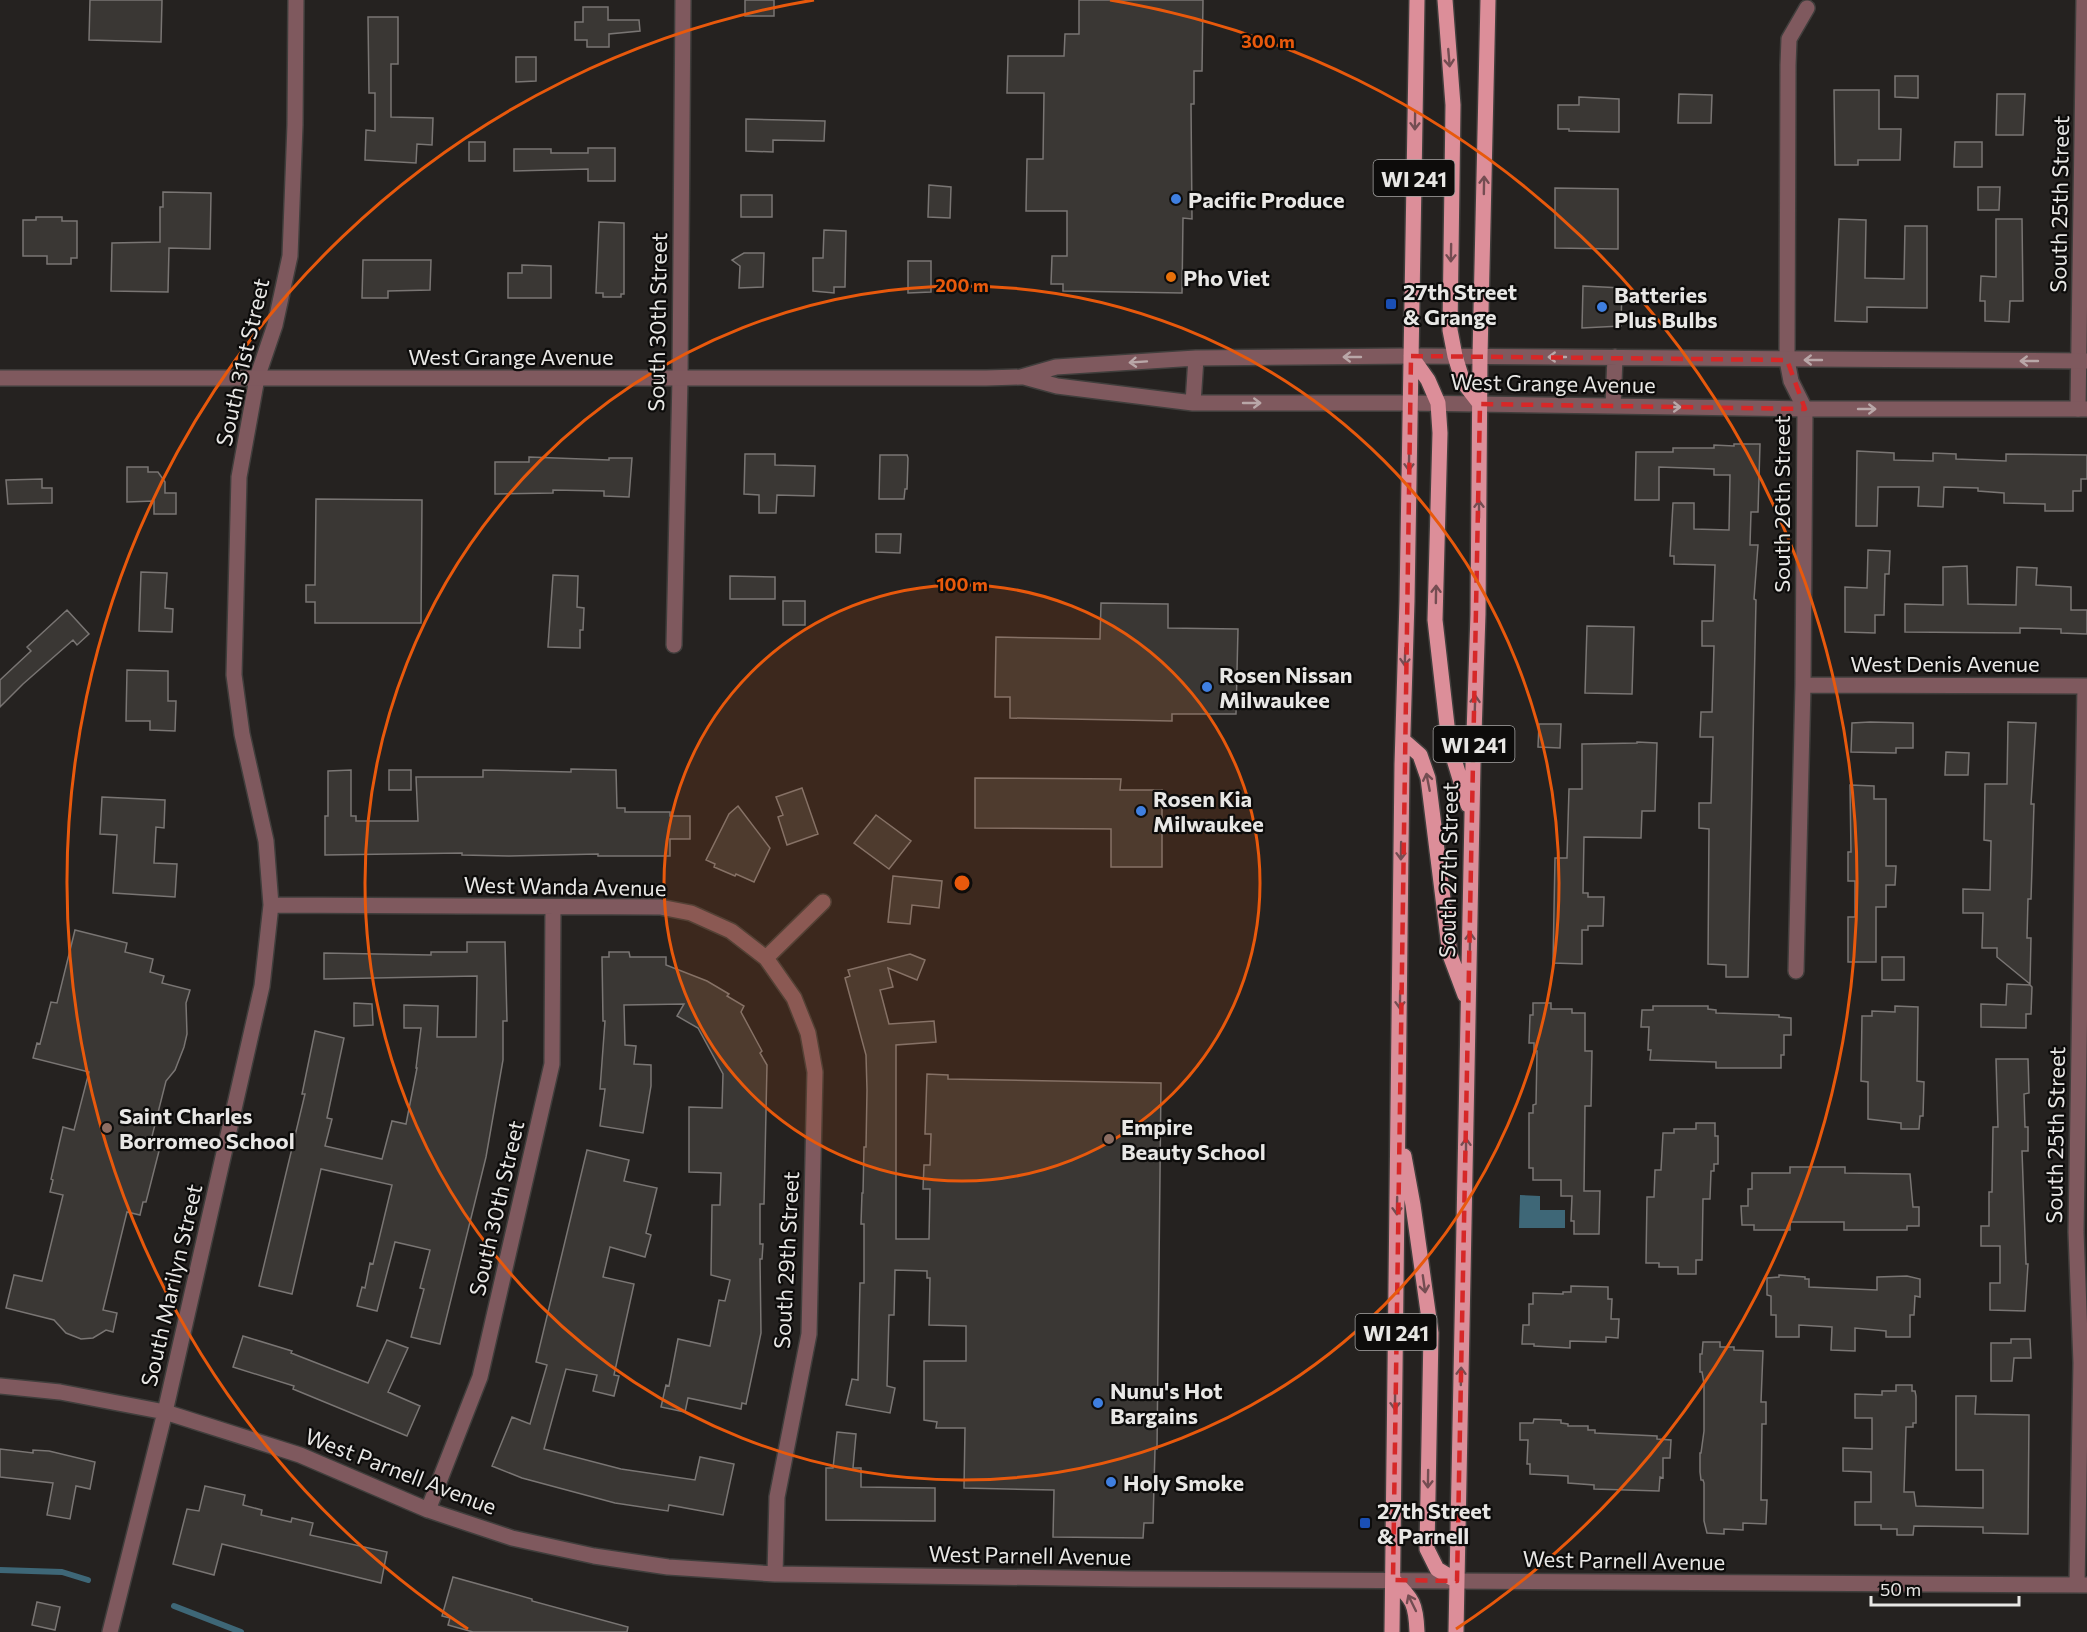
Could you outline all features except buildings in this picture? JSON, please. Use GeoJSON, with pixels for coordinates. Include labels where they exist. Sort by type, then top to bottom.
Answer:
{"type":"FeatureCollection","features":[{"type":"Feature","properties":{"kind":"main road","name":"South 27th Street"},"geometry":{"type":"LineString","coordinates":[[1392,1632],[1403,740],[1417,0]]}},
{"type":"Feature","properties":{"kind":"main road"},"geometry":{"type":"LineString","coordinates":[[1444,0],[1454,105],[1450,330],[1463,382],[1480,404]]}},
{"type":"Feature","properties":{"kind":"main road","name":"South 27th Street"},"geometry":{"type":"LineString","coordinates":[[1456,1632],[1478,614],[1480,356],[1488,0]]}},
{"type":"Feature","properties":{"kind":"main road"},"geometry":{"type":"LineString","coordinates":[[1411,356],[1428,380],[1438,403],[1440,433],[1435,620],[1449,743],[1472,816]]}},
{"type":"Feature","properties":{"kind":"main road"},"geometry":{"type":"LineString","coordinates":[[1403,740],[1420,755],[1428,778],[1450,955],[1468,1004]]}},
{"type":"Feature","properties":{"kind":"main road"},"geometry":{"type":"LineString","coordinates":[[1398,1123],[1413,1205],[1431,1333],[1427,1550],[1437,1569],[1457,1581]]}},
{"type":"Feature","properties":{"kind":"main road"},"geometry":{"type":"LineString","coordinates":[[1393,1580],[1410,1597],[1416,1614],[1417,1632]]}},
{"type":"Feature","properties":{"kind":"street","name":"South 31st Street"},"geometry":{"type":"LineString","coordinates":[[242,734],[234,675],[238,477],[257,378],[275,324],[290,256],[295,125],[296,0]]}},
{"type":"Feature","properties":{"kind":"street","name":"South 30th Street"},"geometry":{"type":"LineString","coordinates":[[674,645],[680,379],[683,0]]}},
{"type":"Feature","properties":{"kind":"street","name":"South 25th Street"},"geometry":{"type":"LineString","coordinates":[[2082,409],[2084,0]]}},
{"type":"Feature","properties":{"kind":"street","name":"South 26th Street"},"geometry":{"type":"LineString","coordinates":[[1796,971],[1803,685],[1805,409],[1791,381],[1787,360],[1789,39],[1807,8]]}},
{"type":"Feature","properties":{"kind":"street","name":"West Grange Avenue"},"geometry":{"type":"LineString","coordinates":[[0,378],[680,379],[1021,376],[1056,367],[1196,358],[1411,356],[2083,361]]}},
{"type":"Feature","properties":{"kind":"street"},"geometry":{"type":"LineString","coordinates":[[1613,406],[1615,357]]}},
{"type":"Feature","properties":{"kind":"street"},"geometry":{"type":"LineString","coordinates":[[1193,403],[1196,358]]}},
{"type":"Feature","properties":{"kind":"street","name":"West Grange Avenue"},"geometry":{"type":"LineString","coordinates":[[1021,376],[1057,386],[1193,403],[1438,403],[1805,409],[2082,409]]}},
{"type":"Feature","properties":{"kind":"street","name":"West Denis Avenue"},"geometry":{"type":"LineString","coordinates":[[1803,685],[2086,686]]}},
{"type":"Feature","properties":{"kind":"street","name":"South 25th Street"},"geometry":{"type":"LineString","coordinates":[[2082,1585],[2081,1362],[2076,1232],[2086,686]]}},
{"type":"Feature","properties":{"kind":"street","name":"South Marilyn Street"},"geometry":{"type":"LineString","coordinates":[[110,1632],[165,1412],[262,986],[271,905],[266,841],[242,734]]}},
{"type":"Feature","properties":{"kind":"street"},"geometry":{"type":"LineString","coordinates":[[766,958],[823,902]]}},
{"type":"Feature","properties":{"kind":"street","name":"West Wanda Avenue"},"geometry":{"type":"LineString","coordinates":[[271,905],[660,907],[691,913],[731,931],[766,958]]}},
{"type":"Feature","properties":{"kind":"street","name":"South 30th Street"},"geometry":{"type":"LineString","coordinates":[[428,1510],[480,1377],[552,1064],[553,907]]}},
{"type":"Feature","properties":{"kind":"street","name":"South 29th Street"},"geometry":{"type":"LineString","coordinates":[[766,958],[794,998],[808,1033],[814,1072],[809,1334],[777,1497],[775,1574]]}},
{"type":"Feature","properties":{"kind":"street","name":"West Parnell Avenue"},"geometry":{"type":"LineString","coordinates":[[0,1386],[60,1392],[165,1412],[300,1455],[428,1510],[512,1538],[594,1556],[668,1567],[775,1574],[1133,1579],[2082,1585]]}},
{"type":"Feature","properties":{"kind":"highlighted area"},"geometry":{"type":"Polygon","coordinates":[[[1411,356],[1787,360],[1805,409],[1480,404],[1457,1581],[1393,1580],[1411,356]]]}},
{"type":"Feature","properties":{"kind":"water"},"geometry":{"type":"Polygon","coordinates":[[[1520,1195],[1540,1196],[1540,1210],[1565,1210],[1565,1228],[1519,1228],[1520,1195]]]}},
{"type":"Feature","properties":{"kind":"waterway"},"geometry":{"type":"LineString","coordinates":[[0,1570],[62,1572],[88,1580]]}},
{"type":"Feature","properties":{"kind":"waterway"},"geometry":{"type":"LineString","coordinates":[[174,1606],[241,1632]]}},
{"type":"Feature","properties":{"kind":"place","name":"Pacific Produce"},"geometry":{"type":"Point","coordinates":[1176,199]}},
{"type":"Feature","properties":{"kind":"place","name":"Pho Viet"},"geometry":{"type":"Point","coordinates":[1171,277]}},
{"type":"Feature","properties":{"kind":"place","name":"27th Street & Grange"},"geometry":{"type":"Point","coordinates":[1391,304]}},
{"type":"Feature","properties":{"kind":"place","name":"Batteries Plus Bulbs"},"geometry":{"type":"Point","coordinates":[1602,307]}},
{"type":"Feature","properties":{"kind":"place","name":"Rosen Nissan Milwaukee"},"geometry":{"type":"Point","coordinates":[1207,687]}},
{"type":"Feature","properties":{"kind":"place","name":"Rosen Kia Milwaukee"},"geometry":{"type":"Point","coordinates":[1141,811]}},
{"type":"Feature","properties":{"kind":"place","name":"Saint Charles Borromeo School"},"geometry":{"type":"Point","coordinates":[107,1128]}},
{"type":"Feature","properties":{"kind":"place","name":"Empire Beauty School"},"geometry":{"type":"Point","coordinates":[1109,1139]}},
{"type":"Feature","properties":{"kind":"place","name":"Nunu's Hot Bargains"},"geometry":{"type":"Point","coordinates":[1098,1403]}},
{"type":"Feature","properties":{"kind":"place","name":"Holy Smoke"},"geometry":{"type":"Point","coordinates":[1111,1482]}},
{"type":"Feature","properties":{"kind":"place","name":"27th Street & Parnell"},"geometry":{"type":"Point","coordinates":[1365,1523]}}]}
